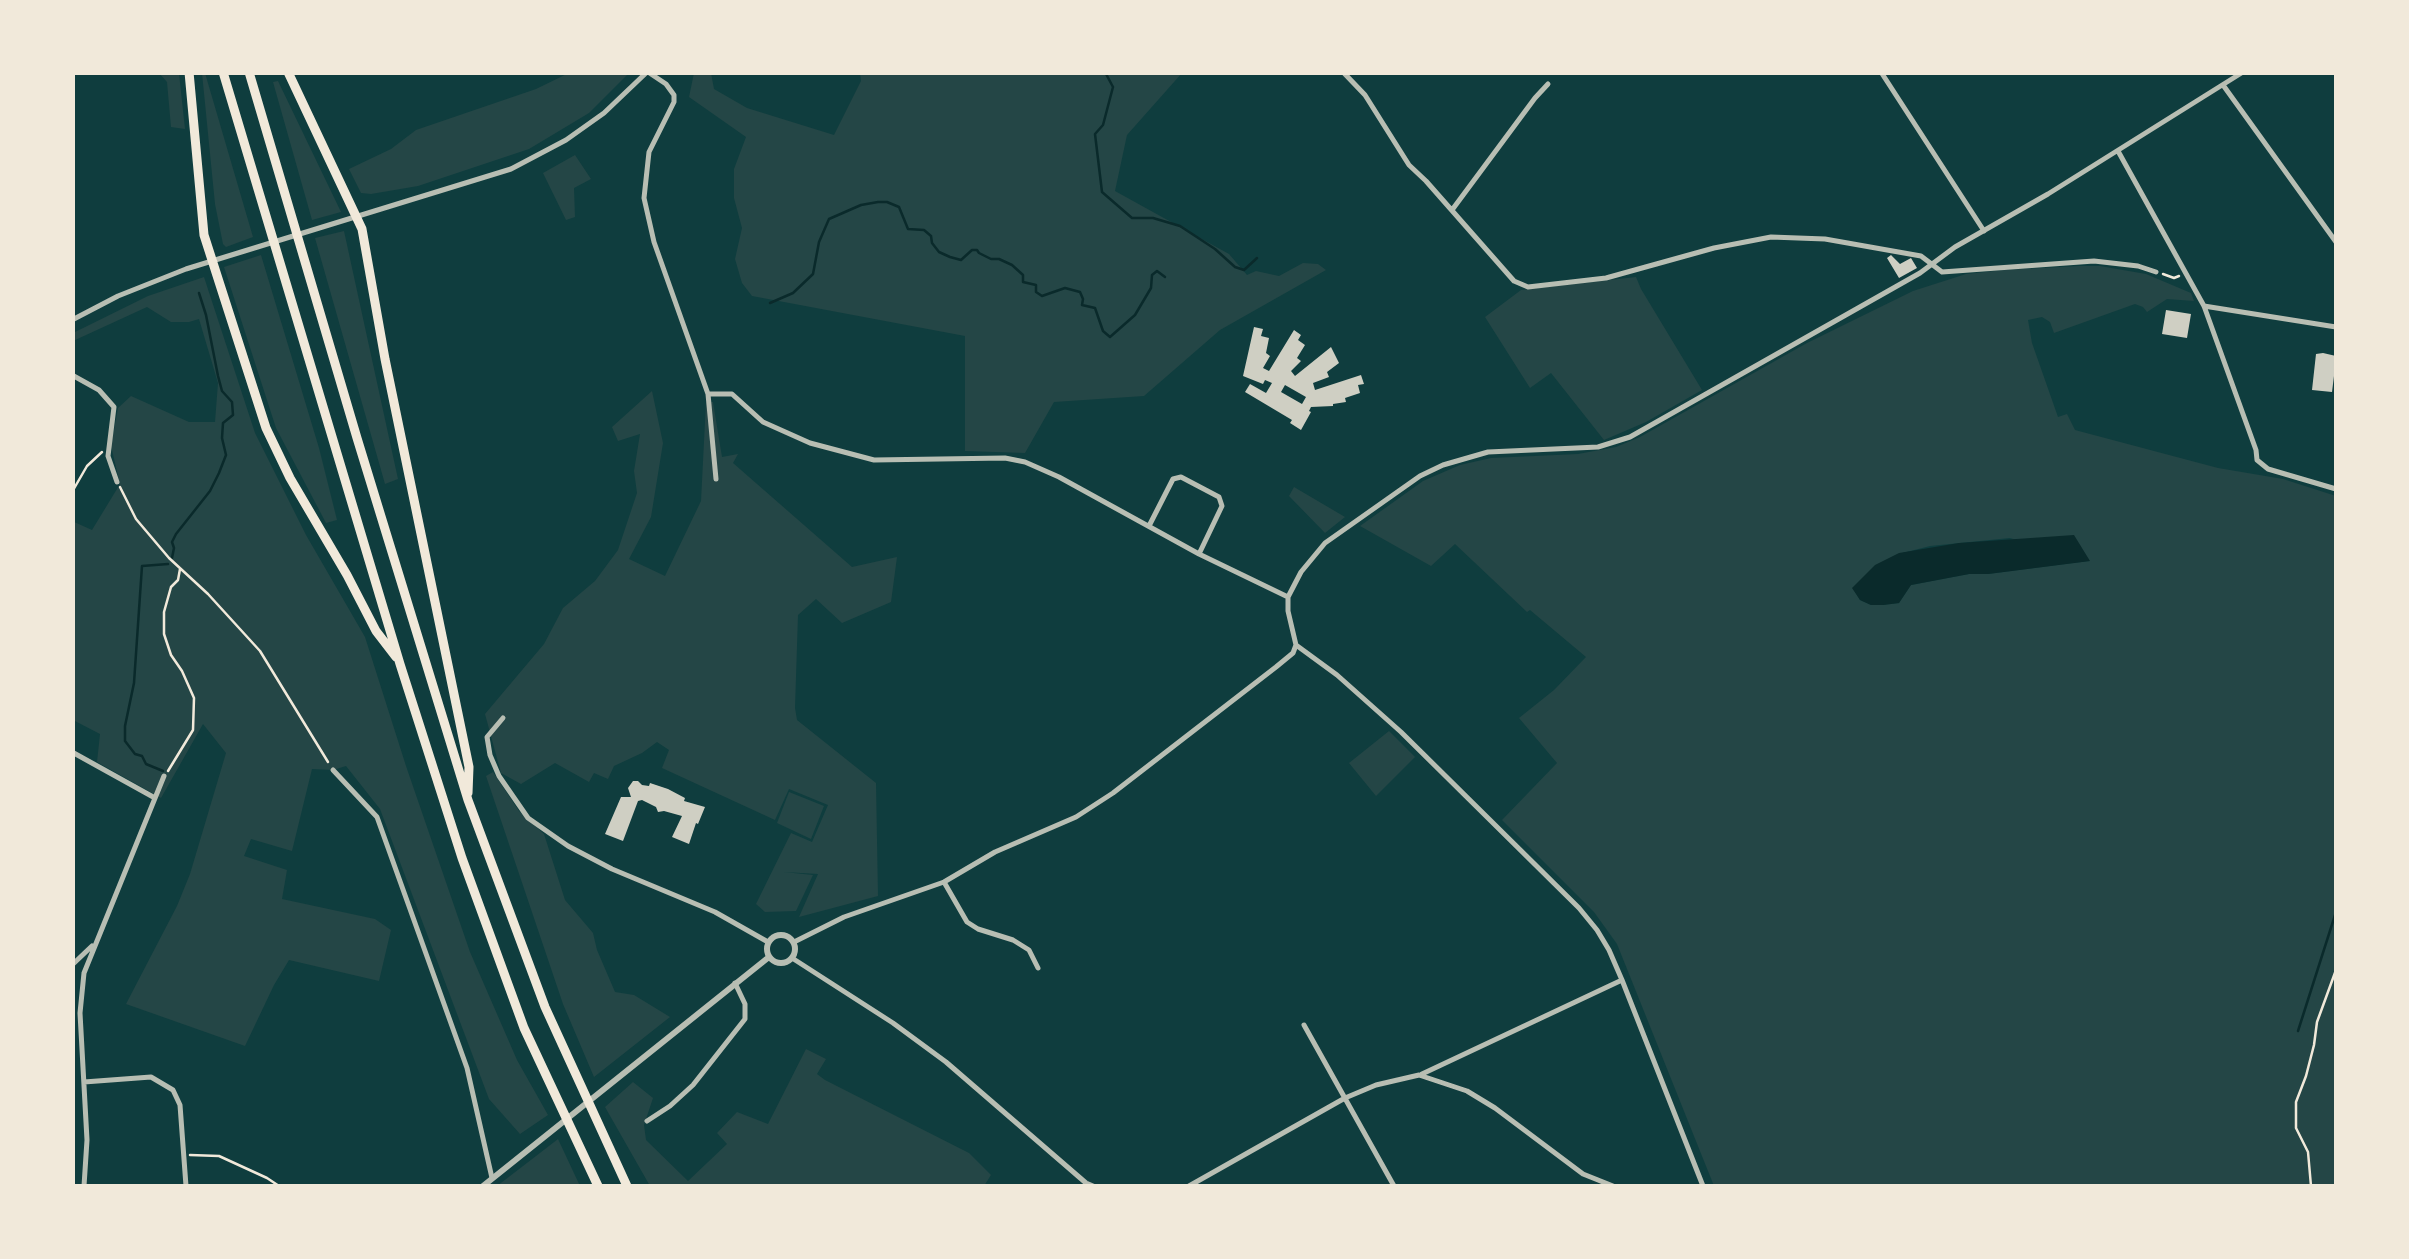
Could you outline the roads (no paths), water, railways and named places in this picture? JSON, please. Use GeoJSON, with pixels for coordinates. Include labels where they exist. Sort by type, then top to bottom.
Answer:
{"type":"FeatureCollection","features":[{"type":"Feature","properties":{"kind":"highway"},"geometry":{"type":"LineString","coordinates":[[189,72],[204,235],[266,428],[376,631],[400,664]]}},
{"type":"Feature","properties":{"kind":"highway"},"geometry":{"type":"LineString","coordinates":[[223,72],[462,858],[524,1028],[598,1186]]}},
{"type":"Feature","properties":{"kind":"highway"},"geometry":{"type":"LineString","coordinates":[[250,72],[468,800],[545,1007],[627,1186]]}},
{"type":"Feature","properties":{"kind":"highway"},"geometry":{"type":"LineString","coordinates":[[288,72],[362,230],[469,767],[468,800]]}},
{"type":"Feature","properties":{"kind":"street"},"geometry":{"type":"LineString","coordinates":[[72,320],[148,283],[212,260],[491,176],[537,157],[604,114],[648,72],[666,84],[674,96],[649,152],[644,198],[654,242],[708,394],[716,479]]}},
{"type":"Feature","properties":{"kind":"street"},"geometry":{"type":"LineString","coordinates":[[1342,72],[1365,95],[1410,165],[1514,282],[1528,287],[1606,278],[1714,248],[1771,237],[1825,239],[1921,256],[1942,272],[2094,260],[2156,272]]}},
{"type":"Feature","properties":{"kind":"street"},"geometry":{"type":"LineString","coordinates":[[1880,72],[1984,231]]}},
{"type":"Feature","properties":{"kind":"street"},"geometry":{"type":"LineString","coordinates":[[794,942],[844,917],[944,882],[995,852],[1076,817],[1114,794],[1293,653],[1296,645],[1288,598],[1301,572],[1325,544],[1420,476],[1472,455],[1598,447],[1630,436],[1920,273],[1955,247],[2243,72]]}},
{"type":"Feature","properties":{"kind":"street"},"geometry":{"type":"LineString","coordinates":[[1452,210],[1548,84]]}},
{"type":"Feature","properties":{"kind":"street"},"geometry":{"type":"LineString","coordinates":[[2223,86],[2336,242]]}},
{"type":"Feature","properties":{"kind":"street"},"geometry":{"type":"LineString","coordinates":[[2118,151],[2204,306],[2257,460],[2268,469],[2336,489]]}},
{"type":"Feature","properties":{"kind":"street"},"geometry":{"type":"LineString","coordinates":[[2204,306],[2336,327]]}},
{"type":"Feature","properties":{"kind":"street"},"geometry":{"type":"LineString","coordinates":[[72,375],[98,390],[114,407],[108,459],[116,482]]}},
{"type":"Feature","properties":{"kind":"street"},"geometry":{"type":"LineString","coordinates":[[708,394],[732,394],[763,422],[810,443],[874,460],[1005,458],[1024,462],[1288,598]]}},
{"type":"Feature","properties":{"kind":"street"},"geometry":{"type":"LineString","coordinates":[[1148,527],[1173,479],[1181,477],[1219,497],[1222,506],[1199,554]]}},
{"type":"Feature","properties":{"kind":"street"},"geometry":{"type":"LineString","coordinates":[[1296,645],[1372,705],[1579,908],[1603,940],[1622,980],[1703,1186]]}},
{"type":"Feature","properties":{"kind":"street"},"geometry":{"type":"LineString","coordinates":[[502,718],[488,737],[490,755],[498,776],[528,818],[612,869],[715,912],[768,942]]}},
{"type":"Feature","properties":{"kind":"street"},"geometry":{"type":"LineString","coordinates":[[72,752],[155,798]]}},
{"type":"Feature","properties":{"kind":"street"},"geometry":{"type":"LineString","coordinates":[[334,770],[377,817],[466,1068],[492,1178]]}},
{"type":"Feature","properties":{"kind":"street"},"geometry":{"type":"LineString","coordinates":[[84,1186],[87,1140],[80,1013],[84,973],[164,776]]}},
{"type":"Feature","properties":{"kind":"street"},"geometry":{"type":"LineString","coordinates":[[944,882],[967,922],[1029,950],[1038,968]]}},
{"type":"Feature","properties":{"kind":"street"},"geometry":{"type":"LineString","coordinates":[[777,934],[794,942],[792,958],[783,963],[769,957],[768,942],[777,934]]}},
{"type":"Feature","properties":{"kind":"street"},"geometry":{"type":"LineString","coordinates":[[72,965],[97,940]]}},
{"type":"Feature","properties":{"kind":"street"},"geometry":{"type":"LineString","coordinates":[[483,1186],[769,957]]}},
{"type":"Feature","properties":{"kind":"street"},"geometry":{"type":"LineString","coordinates":[[792,958],[946,1062],[1093,1186]]}},
{"type":"Feature","properties":{"kind":"street"},"geometry":{"type":"LineString","coordinates":[[1189,1186],[1345,1098],[1376,1085],[1419,1076],[1622,980]]}},
{"type":"Feature","properties":{"kind":"street"},"geometry":{"type":"LineString","coordinates":[[648,1121],[692,1085],[745,1019],[745,1004],[735,983]]}},
{"type":"Feature","properties":{"kind":"street"},"geometry":{"type":"LineString","coordinates":[[1304,1025],[1394,1186]]}},
{"type":"Feature","properties":{"kind":"street"},"geometry":{"type":"LineString","coordinates":[[72,1028],[82,1041]]}},
{"type":"Feature","properties":{"kind":"street"},"geometry":{"type":"LineString","coordinates":[[72,1069],[83,1062]]}},
{"type":"Feature","properties":{"kind":"street"},"geometry":{"type":"LineString","coordinates":[[1419,1076],[1466,1090],[1583,1174],[1613,1186]]}},
{"type":"Feature","properties":{"kind":"street"},"geometry":{"type":"LineString","coordinates":[[84,1082],[151,1077],[173,1090],[180,1104],[186,1186]]}},
{"type":"Feature","properties":{"kind":"waterway"},"geometry":{"type":"LineString","coordinates":[[1105,72],[1113,87],[1103,125],[1095,134],[1102,192],[1132,218],[1153,218],[1180,226],[1235,267],[1244,270],[1257,258]]}},
{"type":"Feature","properties":{"kind":"waterway"},"geometry":{"type":"LineString","coordinates":[[770,303],[793,293],[813,274],[819,242],[829,219],[878,202],[899,207],[908,229],[924,230],[939,252],[950,257],[961,260],[977,250],[1012,265],[1023,275],[1023,282],[1036,285],[1036,292],[1042,296],[1065,288],[1080,292],[1082,305],[1095,308],[1103,331],[1110,337],[1135,315],[1151,288],[1152,275],[1157,271],[1165,277]]}},
{"type":"Feature","properties":{"kind":"waterway"},"geometry":{"type":"LineString","coordinates":[[172,558],[176,534],[210,491],[219,473],[226,455],[223,423],[233,415],[232,402],[222,391],[199,293]]}},
{"type":"Feature","properties":{"kind":"waterway"},"geometry":{"type":"LineString","coordinates":[[163,771],[135,754],[125,741],[125,726],[134,683],[142,566],[168,564]]}},
{"type":"Feature","properties":{"kind":"waterway"},"geometry":{"type":"LineString","coordinates":[[2298,1031],[2336,912]]}}]}
